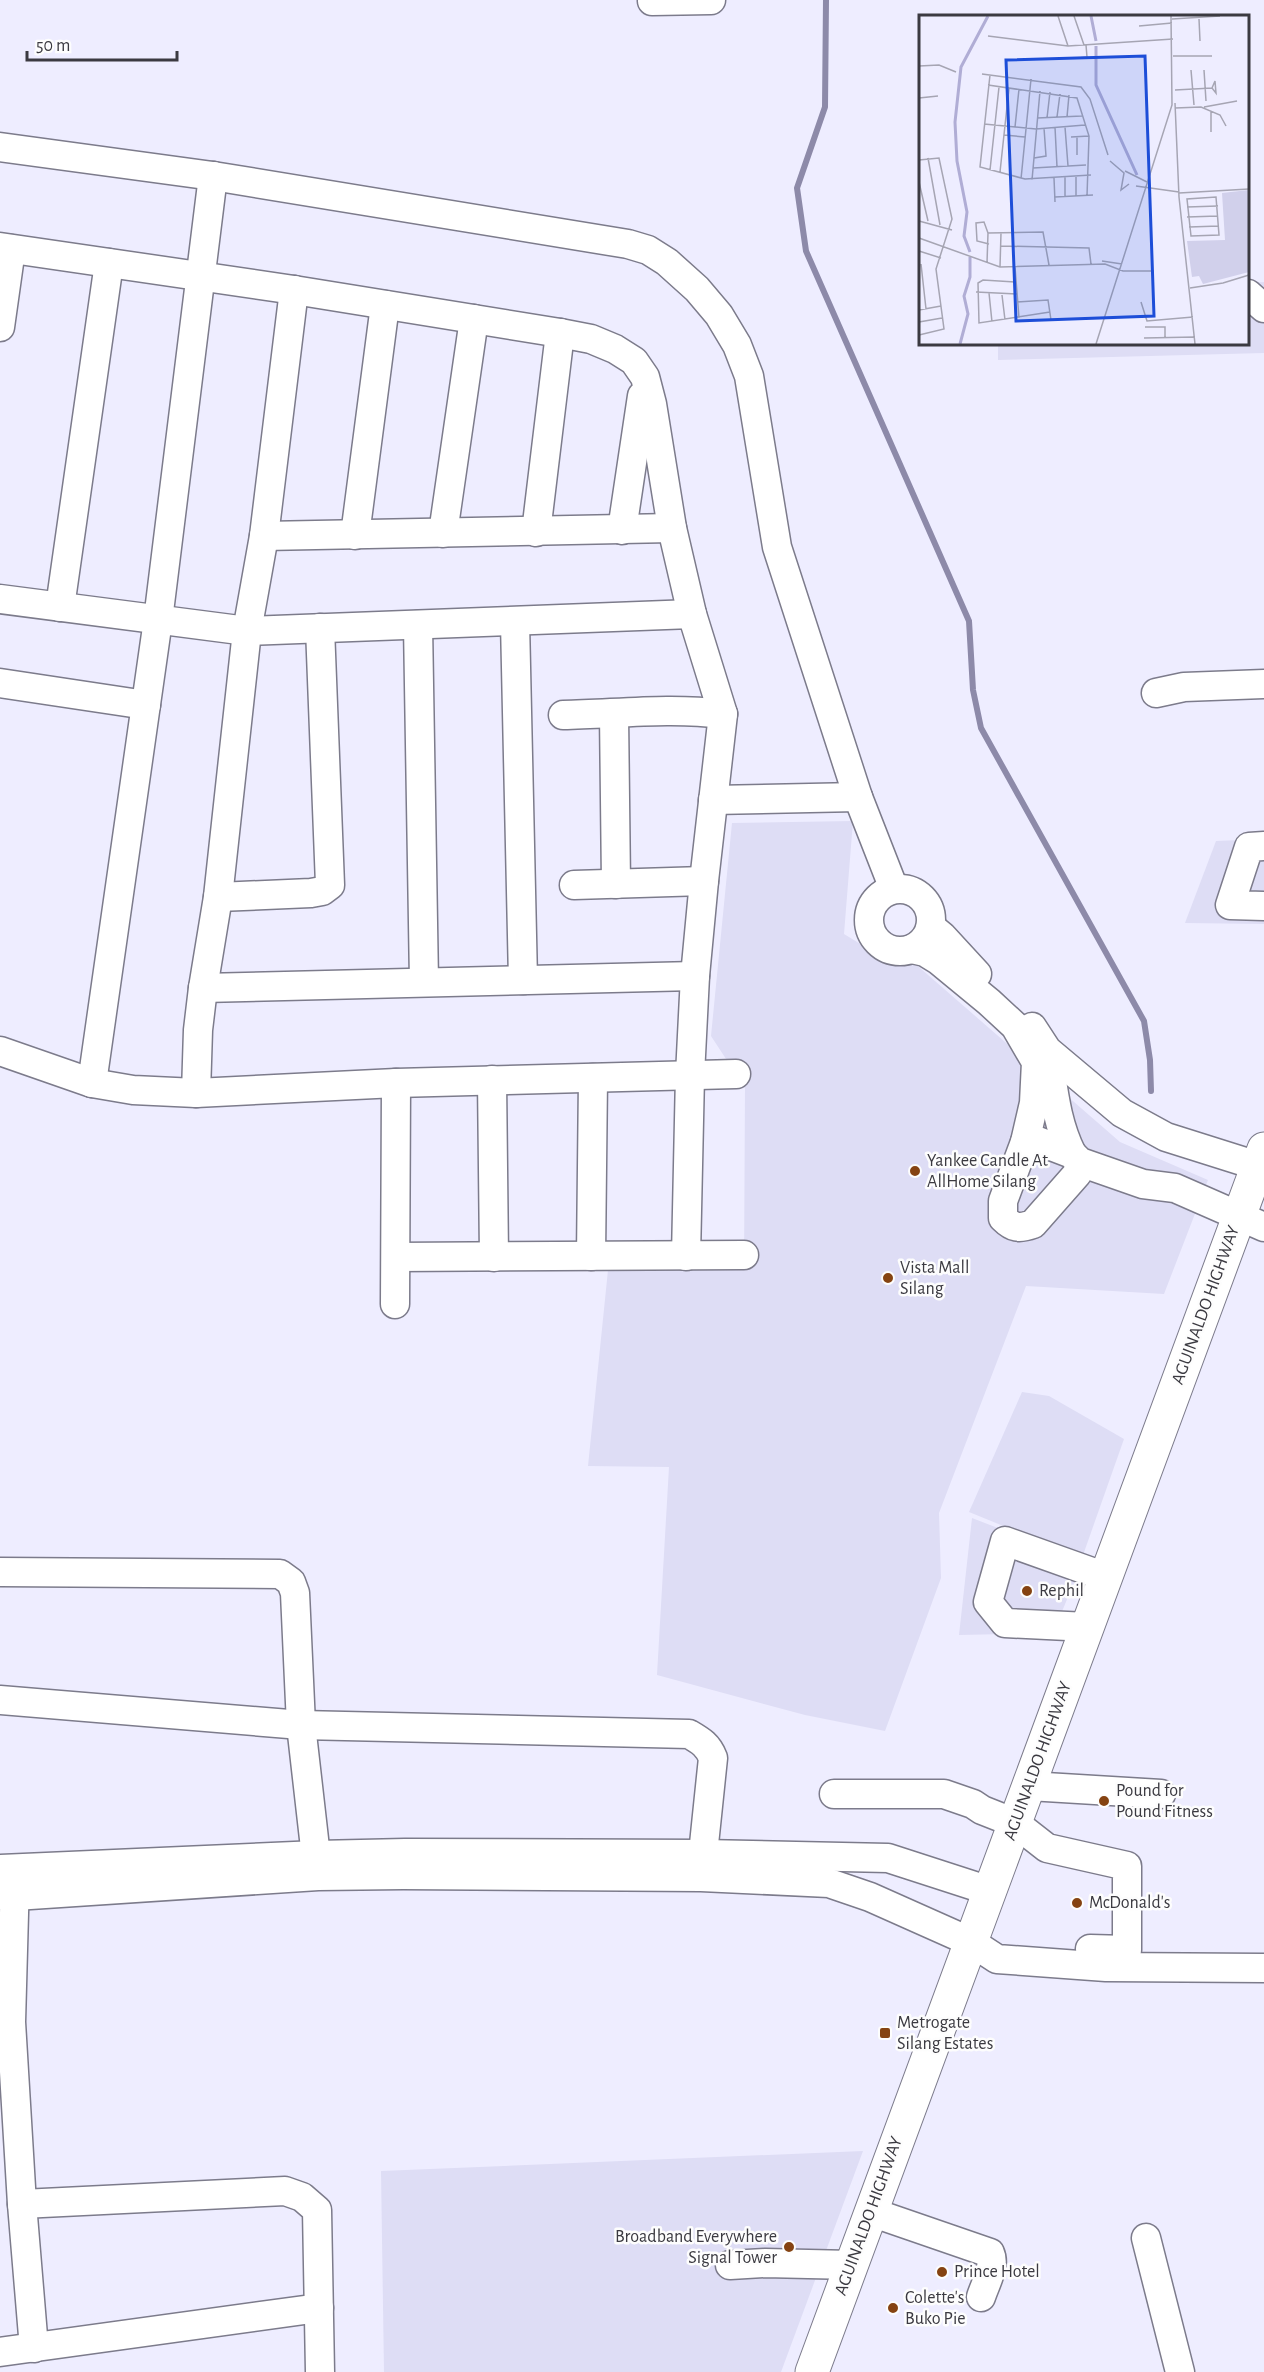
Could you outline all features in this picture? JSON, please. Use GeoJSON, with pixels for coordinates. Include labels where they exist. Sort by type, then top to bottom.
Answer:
{"type":"FeatureCollection","features":[{"type":"Feature","properties":{"kind":"main road","name":"AGUINALDO HIGHWAY"},"geometry":{"type":"LineString","coordinates":[[812,2372],[1106,1577],[1251,1222],[1261,1158]]}},
{"type":"Feature","properties":{"kind":"street"},"geometry":{"type":"LineString","coordinates":[[652,1],[711,0]]}},
{"type":"Feature","properties":{"kind":"street"},"geometry":{"type":"LineString","coordinates":[[0,147],[213,176],[628,243],[648,250],[667,262],[697,289],[719,315],[737,345],[749,376],[777,547],[858,797],[894,889]]}},
{"type":"Feature","properties":{"kind":"street"},"geometry":{"type":"LineString","coordinates":[[92,1083],[158,620],[213,176]]}},
{"type":"Feature","properties":{"kind":"street"},"geometry":{"type":"LineString","coordinates":[[0,327],[5,248],[294,290],[560,333],[591,339],[615,349],[634,361],[645,377],[652,405],[672,528],[692,614],[723,714],[695,976],[690,1075],[686,1256]]}},
{"type":"Feature","properties":{"kind":"street"},"geometry":{"type":"LineString","coordinates":[[60,607],[109,263]]}},
{"type":"Feature","properties":{"kind":"street"},"geometry":{"type":"LineString","coordinates":[[196,1093],[198,1030],[203,988],[218,897],[247,631],[264,536],[294,290]]}},
{"type":"Feature","properties":{"kind":"street"},"geometry":{"type":"LineString","coordinates":[[1249,295],[1264,309]]}},
{"type":"Feature","properties":{"kind":"street"},"geometry":{"type":"LineString","coordinates":[[355,535],[385,305]]}},
{"type":"Feature","properties":{"kind":"street"},"geometry":{"type":"LineString","coordinates":[[443,533],[474,319]]}},
{"type":"Feature","properties":{"kind":"street"},"geometry":{"type":"LineString","coordinates":[[536,532],[560,333]]}},
{"type":"Feature","properties":{"kind":"street"},"geometry":{"type":"LineString","coordinates":[[622,530],[645,377]]}},
{"type":"Feature","properties":{"kind":"street"},"geometry":{"type":"LineString","coordinates":[[264,536],[672,528]]}},
{"type":"Feature","properties":{"kind":"street"},"geometry":{"type":"LineString","coordinates":[[0,599],[247,631],[692,614]]}},
{"type":"Feature","properties":{"kind":"street"},"geometry":{"type":"LineString","coordinates":[[515,622],[524,980]]}},
{"type":"Feature","properties":{"kind":"street"},"geometry":{"type":"LineString","coordinates":[[418,625],[424,982]]}},
{"type":"Feature","properties":{"kind":"street"},"geometry":{"type":"LineString","coordinates":[[218,897],[311,893],[322,891],[330,885],[320,628]]}},
{"type":"Feature","properties":{"kind":"street"},"geometry":{"type":"LineString","coordinates":[[0,683],[146,705]]}},
{"type":"Feature","properties":{"kind":"street"},"geometry":{"type":"LineString","coordinates":[[1156,693],[1184,687],[1264,684]]}},
{"type":"Feature","properties":{"kind":"street"},"geometry":{"type":"LineString","coordinates":[[563,715],[690,710],[723,714]]}},
{"type":"Feature","properties":{"kind":"street"},"geometry":{"type":"LineString","coordinates":[[614,714],[616,884]]}},
{"type":"Feature","properties":{"kind":"street"},"geometry":{"type":"LineString","coordinates":[[713,800],[858,797]]}},
{"type":"Feature","properties":{"kind":"street"},"geometry":{"type":"LineString","coordinates":[[1264,846],[1249,847],[1230,905],[1264,906]]}},
{"type":"Feature","properties":{"kind":"street"},"geometry":{"type":"LineString","coordinates":[[574,885],[704,881]]}},
{"type":"Feature","properties":{"kind":"street"},"geometry":{"type":"LineString","coordinates":[[912,949],[924,940],[931,927],[931,918],[925,901],[911,891],[894,889],[877,898],[871,906],[868,915],[871,934],[884,948],[893,951],[912,949],[925,952],[938,960],[1015,1026],[1036,1062],[1034,1103],[1025,1142],[1001,1211],[1003,1218],[1012,1227],[1022,1228],[1033,1224],[1077,1174],[1076,1158],[1062,1135],[1054,1103],[1047,1050]]}},
{"type":"Feature","properties":{"kind":"street"},"geometry":{"type":"LineString","coordinates":[[931,927],[976,973],[1026,1018],[1047,1050],[1122,1113],[1166,1137],[1261,1158]]}},
{"type":"Feature","properties":{"kind":"street"},"geometry":{"type":"LineString","coordinates":[[203,988],[695,976]]}},
{"type":"Feature","properties":{"kind":"street"},"geometry":{"type":"LineString","coordinates":[[0,1051],[92,1083],[133,1090],[196,1093],[396,1083],[735,1074]]}},
{"type":"Feature","properties":{"kind":"street"},"geometry":{"type":"LineString","coordinates":[[591,1256],[593,1078]]}},
{"type":"Feature","properties":{"kind":"street"},"geometry":{"type":"LineString","coordinates":[[492,1080],[494,1257]]}},
{"type":"Feature","properties":{"kind":"street"},"geometry":{"type":"LineString","coordinates":[[395,1304],[396,1083]]}},
{"type":"Feature","properties":{"kind":"street"},"geometry":{"type":"LineString","coordinates":[[1025,1142],[1038,1141],[1143,1184],[1175,1188],[1204,1199],[1251,1222]]}},
{"type":"Feature","properties":{"kind":"street"},"geometry":{"type":"LineString","coordinates":[[396,1257],[744,1255]]}},
{"type":"Feature","properties":{"kind":"street"},"geometry":{"type":"LineString","coordinates":[[1088,1626],[1005,1623],[988,1602],[1005,1541],[1106,1577]]}},
{"type":"Feature","properties":{"kind":"street"},"geometry":{"type":"LineString","coordinates":[[0,1572],[280,1574],[291,1582],[295,1593],[301,1725],[317,1865]]}},
{"type":"Feature","properties":{"kind":"street"},"geometry":{"type":"LineString","coordinates":[[0,1700],[301,1725],[689,1734],[702,1741],[709,1749],[712,1758],[702,1866]]}},
{"type":"Feature","properties":{"kind":"street"},"geometry":{"type":"LineString","coordinates":[[1029,1786],[1161,1794]]}},
{"type":"Feature","properties":{"kind":"street"},"geometry":{"type":"LineString","coordinates":[[834,1794],[944,1794],[1015,1823],[1047,1848],[1127,1866],[1127,1950],[971,1942]]}},
{"type":"Feature","properties":{"kind":"street"},"geometry":{"type":"LineString","coordinates":[[34,2348],[22,2205],[9,2134],[6,2022],[8,1882],[317,1865],[702,1866],[888,1858],[990,1891]]}},
{"type":"Feature","properties":{"kind":"street"},"geometry":{"type":"LineString","coordinates":[[702,1866],[829,1883],[870,1897],[971,1942],[998,1959],[1106,1967],[1264,1968]]}},
{"type":"Feature","properties":{"kind":"street"},"geometry":{"type":"LineString","coordinates":[[22,2205],[285,2191],[302,2197],[317,2210],[320,2372]]}},
{"type":"Feature","properties":{"kind":"street"},"geometry":{"type":"LineString","coordinates":[[871,2212],[990,2253],[993,2259],[992,2266],[981,2296]]}},
{"type":"Feature","properties":{"kind":"street"},"geometry":{"type":"LineString","coordinates":[[1146,2238],[1179,2372]]}},
{"type":"Feature","properties":{"kind":"street"},"geometry":{"type":"LineString","coordinates":[[730,2265],[765,2263],[852,2265]]}},
{"type":"Feature","properties":{"kind":"street"},"geometry":{"type":"LineString","coordinates":[[0,2352],[319,2308]]}},
{"type":"Feature","properties":{"kind":"shaded area"},"geometry":{"type":"Polygon","coordinates":[[[1264,282],[1264,353],[998,360],[998,345],[1249,345],[1249,283],[1264,282]]]}},
{"type":"Feature","properties":{"kind":"shaded area","name":"Vista Mall Silang"},"geometry":{"type":"Polygon","coordinates":[[[853,821],[844,934],[890,962],[912,961],[1120,1142],[1208,1180],[1164,1294],[1026,1286],[939,1513],[941,1578],[885,1731],[805,1715],[657,1675],[669,1467],[588,1466],[608,1270],[744,1270],[745,1088],[711,1036],[732,823],[853,821]]]}},
{"type":"Feature","properties":{"kind":"shaded area"},"geometry":{"type":"Polygon","coordinates":[[[1264,839],[1264,924],[1185,923],[1216,841],[1264,839]]]}},
{"type":"Feature","properties":{"kind":"shaded area"},"geometry":{"type":"Polygon","coordinates":[[[1022,1392],[1049,1396],[1124,1439],[1082,1558],[969,1512],[1022,1392]]]}},
{"type":"Feature","properties":{"kind":"shaded area"},"geometry":{"type":"Polygon","coordinates":[[[972,1518],[1083,1561],[1053,1633],[959,1635],[972,1518]]]}},
{"type":"Feature","properties":{"kind":"shaded area"},"geometry":{"type":"Polygon","coordinates":[[[863,2151],[781,2372],[384,2372],[381,2171],[863,2151]]]}},
{"type":"Feature","properties":{"kind":"waterway"},"geometry":{"type":"LineString","coordinates":[[826,0],[825,107],[797,188],[806,251],[969,621],[973,690],[981,728],[1144,1021],[1150,1060],[1151,1091]]}},
{"type":"Feature","properties":{"kind":"place","name":"Yankee Candle At AllHome Silang"},"geometry":{"type":"Point","coordinates":[915,1171]}},
{"type":"Feature","properties":{"kind":"place","name":"Vista Mall Silang"},"geometry":{"type":"Point","coordinates":[888,1278]}},
{"type":"Feature","properties":{"kind":"place","name":"Rephil"},"geometry":{"type":"Point","coordinates":[1027,1591]}},
{"type":"Feature","properties":{"kind":"place","name":"Pound for Pound Fitness"},"geometry":{"type":"Point","coordinates":[1104,1801]}},
{"type":"Feature","properties":{"kind":"place","name":"McDonald's"},"geometry":{"type":"Point","coordinates":[1077,1903]}},
{"type":"Feature","properties":{"kind":"place","name":"Metrogate Silang Estates"},"geometry":{"type":"Point","coordinates":[885,2033]}},
{"type":"Feature","properties":{"kind":"place","name":"Broadband Everywhere Signal Tower"},"geometry":{"type":"Point","coordinates":[789,2247]}},
{"type":"Feature","properties":{"kind":"place","name":"Prince Hotel"},"geometry":{"type":"Point","coordinates":[942,2272]}},
{"type":"Feature","properties":{"kind":"place","name":"Colette's Buko Pie"},"geometry":{"type":"Point","coordinates":[893,2308]}}]}
